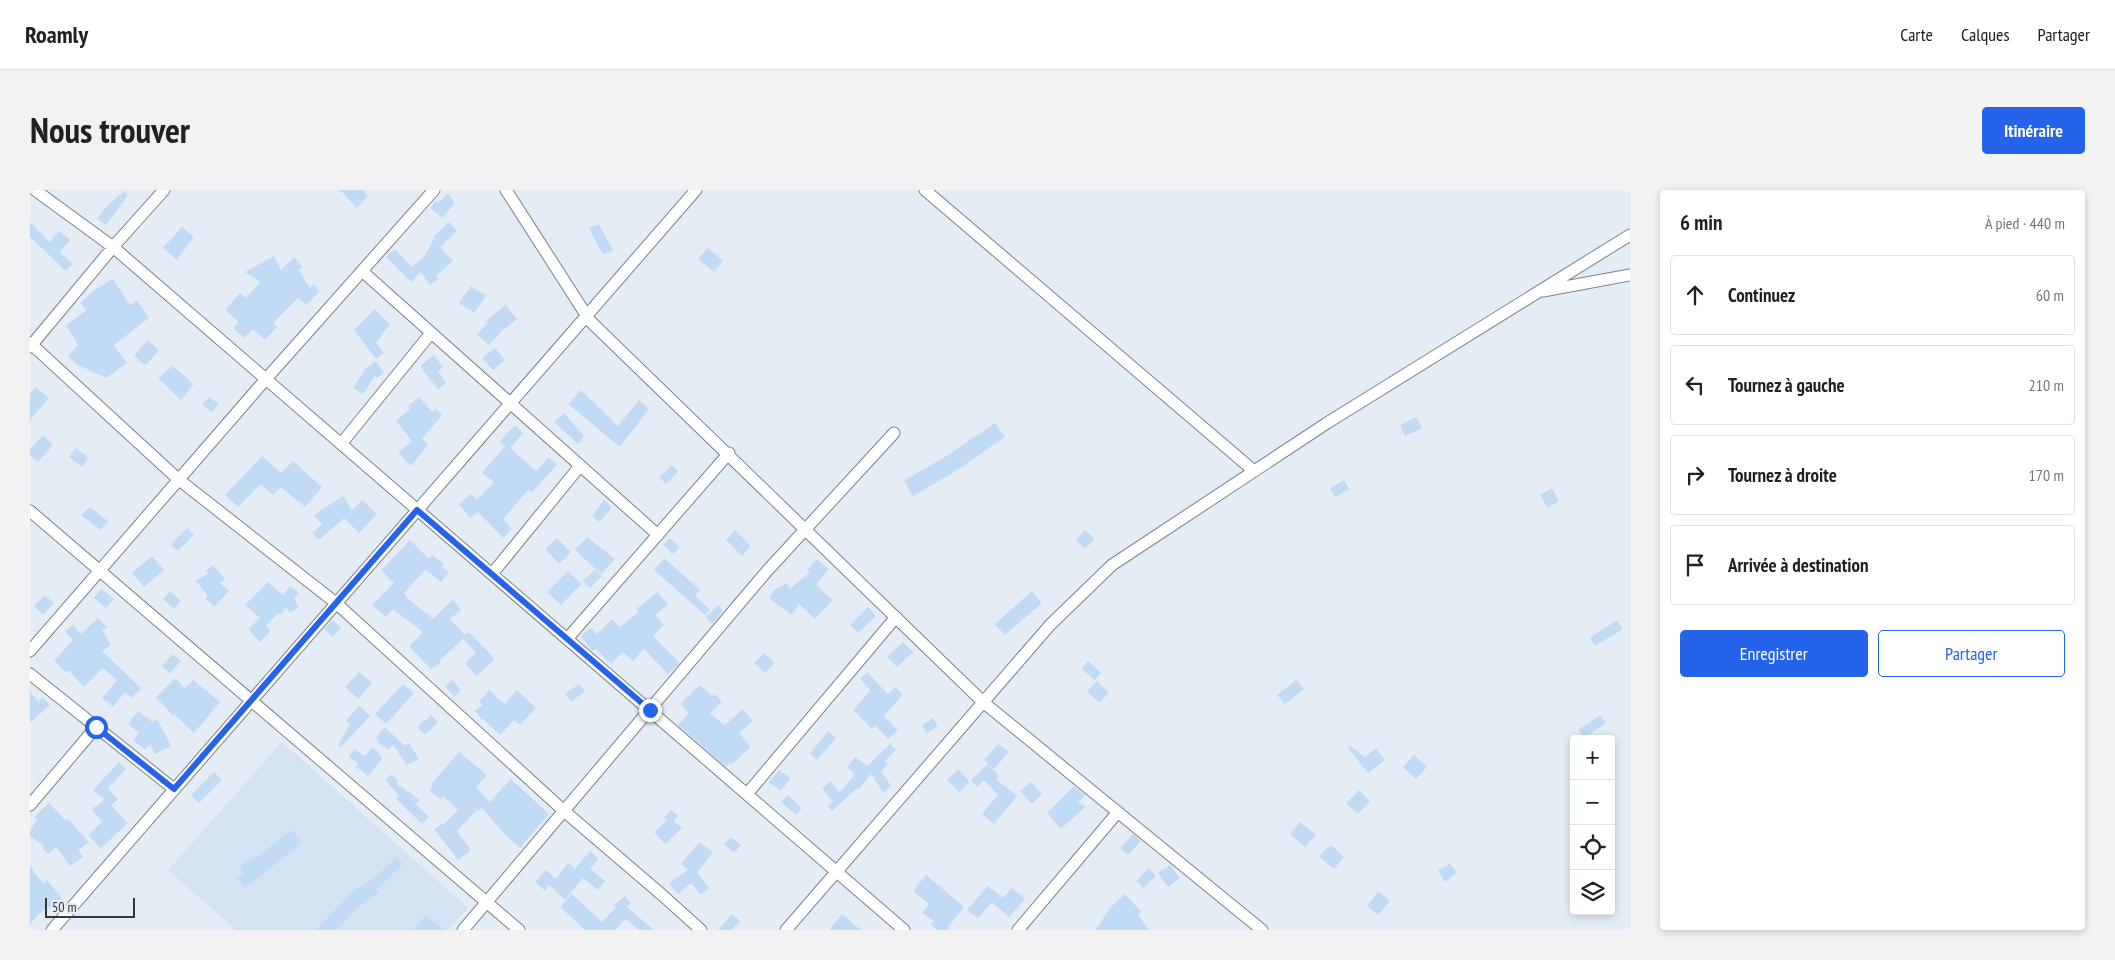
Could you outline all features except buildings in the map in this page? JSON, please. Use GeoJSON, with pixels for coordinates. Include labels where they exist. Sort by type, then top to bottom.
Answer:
{"type":"FeatureCollection","features":[{"type":"Feature","properties":{"kind":"street"},"geometry":{"type":"LineString","coordinates":[[35,190],[113,248],[904,930]]}},
{"type":"Feature","properties":{"kind":"street"},"geometry":{"type":"LineString","coordinates":[[164,190],[31,345],[178,479],[336,603],[564,811],[701,930]]}},
{"type":"Feature","properties":{"kind":"street"},"geometry":{"type":"LineString","coordinates":[[506,190],[587,315],[983,702],[1262,930]]}},
{"type":"Feature","properties":{"kind":"street"},"geometry":{"type":"LineString","coordinates":[[52,930],[696,190]]}},
{"type":"Feature","properties":{"kind":"street"},"geometry":{"type":"LineString","coordinates":[[925,190],[1254,471]]}},
{"type":"Feature","properties":{"kind":"street"},"geometry":{"type":"LineString","coordinates":[[30,651],[99,569],[362,271],[427,192]]}},
{"type":"Feature","properties":{"kind":"street"},"geometry":{"type":"LineString","coordinates":[[786,930],[1050,625],[1112,565],[1327,422],[1630,235]]}},
{"type":"Feature","properties":{"kind":"street"},"geometry":{"type":"LineString","coordinates":[[362,271],[658,535]]}},
{"type":"Feature","properties":{"kind":"street"},"geometry":{"type":"LineString","coordinates":[[1536,292],[1630,275]]}},
{"type":"Feature","properties":{"kind":"street"},"geometry":{"type":"LineString","coordinates":[[340,444],[431,333]]}},
{"type":"Feature","properties":{"kind":"street"},"geometry":{"type":"LineString","coordinates":[[463,930],[767,571],[894,433]]}},
{"type":"Feature","properties":{"kind":"street"},"geometry":{"type":"LineString","coordinates":[[566,639],[729,453]]}},
{"type":"Feature","properties":{"kind":"street"},"geometry":{"type":"LineString","coordinates":[[492,574],[580,466]]}},
{"type":"Feature","properties":{"kind":"street"},"geometry":{"type":"LineString","coordinates":[[30,511],[519,930]]}},
{"type":"Feature","properties":{"kind":"street"},"geometry":{"type":"LineString","coordinates":[[747,794],[896,617]]}},
{"type":"Feature","properties":{"kind":"street"},"geometry":{"type":"LineString","coordinates":[[30,674],[174,789]]}},
{"type":"Feature","properties":{"kind":"street"},"geometry":{"type":"LineString","coordinates":[[30,805],[96,727]]}},
{"type":"Feature","properties":{"kind":"street"},"geometry":{"type":"LineString","coordinates":[[1018,930],[1118,812]]}},
{"type":"Feature","properties":{"kind":"shaded area"},"geometry":{"type":"Polygon","coordinates":[[[282,742],[468,908],[448,930],[236,930],[168,870],[282,742]]]}},
{"type":"Feature","properties":{"kind":"route"},"geometry":{"type":"LineString","coordinates":[[96,727],[174,789],[417,510],[650,710]]}}]}
